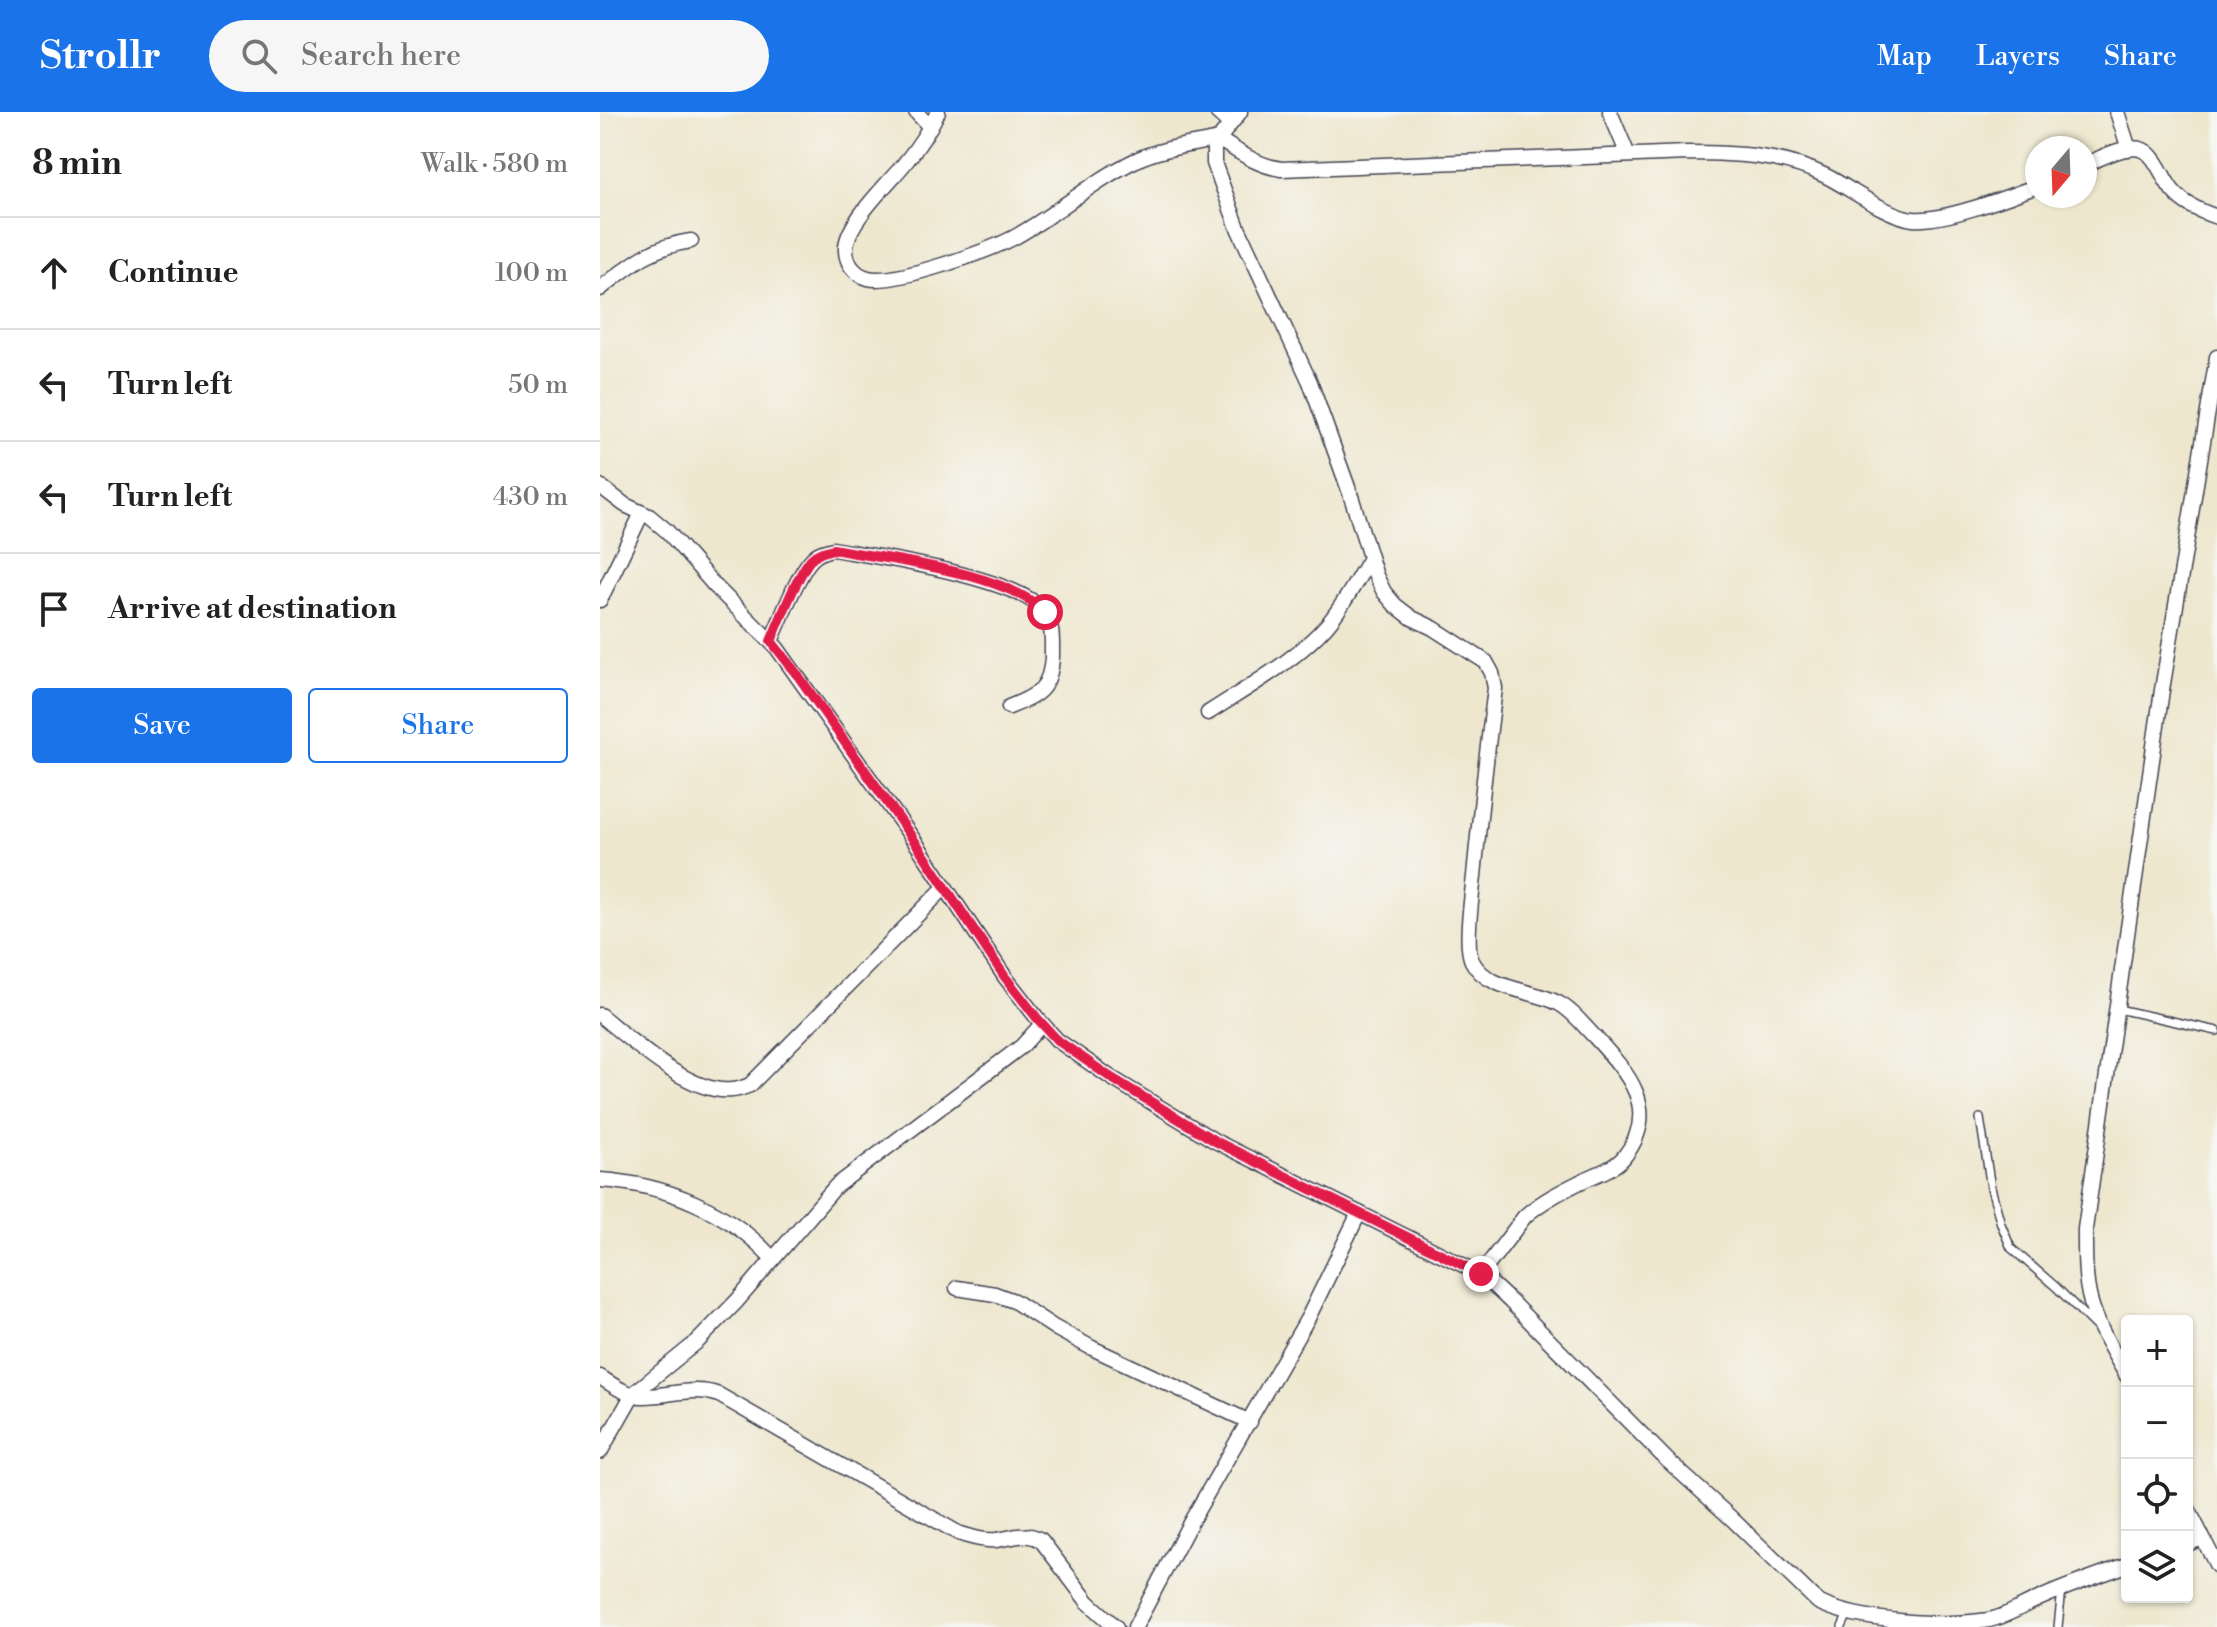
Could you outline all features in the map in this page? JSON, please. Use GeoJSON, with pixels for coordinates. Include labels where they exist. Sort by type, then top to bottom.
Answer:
{"type":"FeatureCollection","features":[{"type":"Feature","properties":{"kind":"street"},"geometry":{"type":"LineString","coordinates":[[916,112],[930,127]]}},
{"type":"Feature","properties":{"kind":"street"},"geometry":{"type":"LineString","coordinates":[[938,112],[907,160],[851,229],[846,247],[849,263],[866,278],[929,270],[994,246],[1022,233],[1140,158],[1218,139],[1253,161],[1281,169],[1740,153],[1804,167],[1912,219],[1940,216],[2025,191]]}},
{"type":"Feature","properties":{"kind":"street"},"geometry":{"type":"LineString","coordinates":[[1217,112],[1235,118],[1218,139],[1213,151],[1214,163],[1238,228],[1310,382],[1384,592],[1412,618],[1475,653],[1486,662],[1492,673],[1495,688],[1471,901],[1469,945],[1472,961],[1500,984],[1547,997],[1567,1008],[1629,1076],[1641,1102],[1639,1127],[1624,1157],[1615,1165],[1545,1201],[1525,1216],[1481,1274]]}},
{"type":"Feature","properties":{"kind":"street"},"geometry":{"type":"LineString","coordinates":[[1610,112],[1628,155]]}},
{"type":"Feature","properties":{"kind":"street"},"geometry":{"type":"LineString","coordinates":[[2117,112],[2129,149]]}},
{"type":"Feature","properties":{"kind":"street"},"geometry":{"type":"LineString","coordinates":[[2097,159],[2129,149],[2144,150],[2151,155],[2174,193],[2189,205],[2217,217]]}},
{"type":"Feature","properties":{"kind":"street"},"geometry":{"type":"LineString","coordinates":[[600,289],[650,252],[669,244],[691,241]]}},
{"type":"Feature","properties":{"kind":"street"},"geometry":{"type":"LineString","coordinates":[[2121,1366],[2093,1310],[2086,1273],[2085,1229],[2162,690],[2217,357]]}},
{"type":"Feature","properties":{"kind":"street"},"geometry":{"type":"LineString","coordinates":[[600,486],[667,531],[714,585],[771,641],[797,674],[1005,977],[1049,1032],[1070,1050],[1215,1141],[1481,1274],[1666,1459],[1825,1606],[1845,1620],[1934,1623],[1990,1620],[2121,1567]]}},
{"type":"Feature","properties":{"kind":"street"},"geometry":{"type":"LineString","coordinates":[[600,600],[642,513]]}},
{"type":"Feature","properties":{"kind":"street"},"geometry":{"type":"LineString","coordinates":[[771,641],[804,568],[812,557],[822,551],[833,549],[968,575],[1036,604],[1045,612],[1051,625],[1052,656],[1048,680],[1036,695],[1009,707]]}},
{"type":"Feature","properties":{"kind":"street"},"geometry":{"type":"LineString","coordinates":[[1208,713],[1294,656],[1317,636],[1343,603],[1370,558]]}},
{"type":"Feature","properties":{"kind":"street"},"geometry":{"type":"LineString","coordinates":[[600,1015],[650,1055],[694,1082],[716,1090],[734,1090],[750,1085],[945,887]]}},
{"type":"Feature","properties":{"kind":"street"},"geometry":{"type":"LineString","coordinates":[[600,1452],[633,1394],[698,1341],[751,1286],[836,1186],[1022,1046],[1042,1024]]}},
{"type":"Feature","properties":{"kind":"street"},"geometry":{"type":"LineString","coordinates":[[600,1180],[653,1190],[693,1202],[732,1223],[773,1259]]}},
{"type":"Feature","properties":{"kind":"street"},"geometry":{"type":"LineString","coordinates":[[1135,1627],[1189,1525],[1309,1316],[1359,1213]]}},
{"type":"Feature","properties":{"kind":"street"},"geometry":{"type":"LineString","coordinates":[[957,1288],[995,1294],[1014,1301],[1092,1348],[1250,1422]]}},
{"type":"Feature","properties":{"kind":"street"},"geometry":{"type":"LineString","coordinates":[[600,1377],[616,1388],[633,1394],[698,1390],[719,1395],[958,1533],[981,1540],[1023,1535],[1035,1537],[1041,1540],[1088,1602],[1116,1627]]}},
{"type":"Feature","properties":{"kind":"street"},"geometry":{"type":"LineString","coordinates":[[2193,1519],[2217,1566]]}},
{"type":"Feature","properties":{"kind":"street"},"geometry":{"type":"LineString","coordinates":[[2193,1542],[2202,1538]]}},
{"type":"Feature","properties":{"kind":"lane"},"geometry":{"type":"LineString","coordinates":[[2117,1009],[2217,1031]]}},
{"type":"Feature","properties":{"kind":"lane"},"geometry":{"type":"LineString","coordinates":[[1980,1118],[1991,1188],[2011,1248],[2056,1287],[2104,1336]]}},
{"type":"Feature","properties":{"kind":"lane"},"geometry":{"type":"LineString","coordinates":[[2058,1627],[2062,1589]]}},
{"type":"Feature","properties":{"kind":"route"},"geometry":{"type":"LineString","coordinates":[[1045,612],[1036,604],[979,578],[833,549],[812,557],[804,568],[771,641],[918,846],[1005,977],[1057,1040],[1110,1077],[1215,1141],[1481,1274]]}}]}
